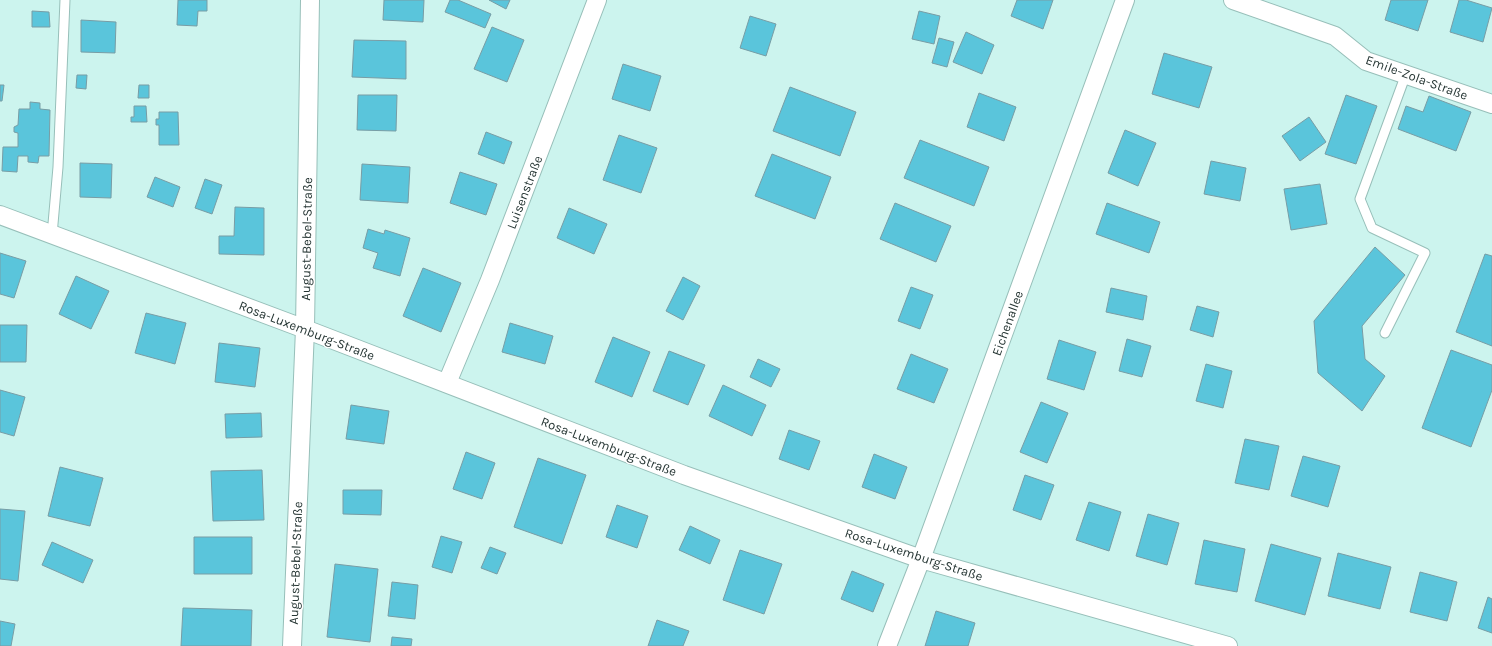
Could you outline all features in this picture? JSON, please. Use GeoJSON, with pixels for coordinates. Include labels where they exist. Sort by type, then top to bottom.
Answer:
{"type":"FeatureCollection","features":[{"type":"Feature","properties":{"kind":"street","name":"August-Bebel-Straße"},"geometry":{"type":"LineString","coordinates":[[292,646],[305,329],[310,0]]}},
{"type":"Feature","properties":{"kind":"street","name":"Luisenstraße"},"geometry":{"type":"LineString","coordinates":[[448,384],[490,280],[597,0]]}},
{"type":"Feature","properties":{"kind":"street","name":"Eichenallee"},"geometry":{"type":"LineString","coordinates":[[887,646],[921,559],[1125,0]]}},
{"type":"Feature","properties":{"kind":"street","name":"Emile-Zola-Straße"},"geometry":{"type":"LineString","coordinates":[[1233,0],[1335,36],[1366,61],[1492,104]]}},
{"type":"Feature","properties":{"kind":"street","name":"Rosa-Luxemburg-Straße"},"geometry":{"type":"LineString","coordinates":[[0,215],[305,329],[684,475],[921,559],[1228,646]]}},
{"type":"Feature","properties":{"kind":"lane"},"geometry":{"type":"LineString","coordinates":[[52,234],[58,167],[65,0]]}},
{"type":"Feature","properties":{"kind":"lane"},"geometry":{"type":"LineString","coordinates":[[1385,333],[1425,253],[1372,228],[1360,199],[1406,74]]}},
{"type":"Feature","properties":{"kind":"building"},"geometry":{"type":"Polygon","coordinates":[[[178,0],[207,0],[207,11],[198,11],[197,26],[177,25],[178,0]]]}},
{"type":"Feature","properties":{"kind":"building"},"geometry":{"type":"Polygon","coordinates":[[[384,0],[424,0],[423,22],[383,20],[384,0]]]}},
{"type":"Feature","properties":{"kind":"building"},"geometry":{"type":"Polygon","coordinates":[[[450,0],[458,0],[491,14],[485,28],[445,12],[450,0]]]}},
{"type":"Feature","properties":{"kind":"building"},"geometry":{"type":"Polygon","coordinates":[[[489,0],[510,0],[506,9],[489,0]]]}},
{"type":"Feature","properties":{"kind":"building"},"geometry":{"type":"Polygon","coordinates":[[[1017,0],[1053,0],[1043,29],[1011,16],[1017,0]]]}},
{"type":"Feature","properties":{"kind":"building"},"geometry":{"type":"Polygon","coordinates":[[[1391,0],[1428,0],[1418,31],[1385,20],[1391,0]]]}},
{"type":"Feature","properties":{"kind":"building"},"geometry":{"type":"Polygon","coordinates":[[[1459,0],[1466,0],[1492,8],[1483,42],[1450,32],[1459,0]]]}},
{"type":"Feature","properties":{"kind":"building"},"geometry":{"type":"Polygon","coordinates":[[[32,11],[49,12],[50,27],[32,27],[32,11]]]}},
{"type":"Feature","properties":{"kind":"building"},"geometry":{"type":"Polygon","coordinates":[[[919,11],[940,16],[934,44],[912,39],[919,11]]]}},
{"type":"Feature","properties":{"kind":"building"},"geometry":{"type":"Polygon","coordinates":[[[750,16],[776,24],[766,56],[740,48],[750,16]]]}},
{"type":"Feature","properties":{"kind":"building"},"geometry":{"type":"Polygon","coordinates":[[[81,20],[116,22],[115,53],[81,52],[81,20]]]}},
{"type":"Feature","properties":{"kind":"building"},"geometry":{"type":"Polygon","coordinates":[[[492,27],[524,40],[507,82],[474,69],[492,27]]]}},
{"type":"Feature","properties":{"kind":"building"},"geometry":{"type":"Polygon","coordinates":[[[966,32],[994,45],[982,74],[953,62],[966,32]]]}},
{"type":"Feature","properties":{"kind":"building"},"geometry":{"type":"Polygon","coordinates":[[[939,38],[954,42],[947,67],[932,63],[939,38]]]}},
{"type":"Feature","properties":{"kind":"building"},"geometry":{"type":"Polygon","coordinates":[[[354,40],[406,41],[406,79],[352,77],[354,40]]]}},
{"type":"Feature","properties":{"kind":"building"},"geometry":{"type":"Polygon","coordinates":[[[1164,53],[1212,67],[1199,108],[1152,94],[1164,53]]]}},
{"type":"Feature","properties":{"kind":"building"},"geometry":{"type":"Polygon","coordinates":[[[623,64],[661,76],[650,111],[612,99],[623,64]]]}},
{"type":"Feature","properties":{"kind":"building"},"geometry":{"type":"Polygon","coordinates":[[[77,75],[87,75],[86,89],[76,88],[77,75]]]}},
{"type":"Feature","properties":{"kind":"building"},"geometry":{"type":"Polygon","coordinates":[[[0,85],[4,85],[2,101],[0,101],[0,85]]]}},
{"type":"Feature","properties":{"kind":"building"},"geometry":{"type":"Polygon","coordinates":[[[139,85],[149,85],[149,98],[138,98],[139,85]]]}},
{"type":"Feature","properties":{"kind":"building"},"geometry":{"type":"Polygon","coordinates":[[[790,87],[856,112],[840,156],[773,131],[790,87]]]}},
{"type":"Feature","properties":{"kind":"building"},"geometry":{"type":"Polygon","coordinates":[[[979,93],[1016,107],[1004,141],[967,127],[979,93]]]}},
{"type":"Feature","properties":{"kind":"building"},"geometry":{"type":"Polygon","coordinates":[[[358,95],[397,95],[396,131],[357,130],[358,95]]]}},
{"type":"Feature","properties":{"kind":"building"},"geometry":{"type":"Polygon","coordinates":[[[1346,95],[1377,106],[1356,164],[1325,154],[1346,95]]]}},
{"type":"Feature","properties":{"kind":"building"},"geometry":{"type":"Polygon","coordinates":[[[1429,96],[1471,112],[1456,151],[1398,129],[1406,106],[1423,112],[1429,96]]]}},
{"type":"Feature","properties":{"kind":"building"},"geometry":{"type":"Polygon","coordinates":[[[30,102],[40,103],[40,109],[50,110],[49,156],[39,156],[38,163],[28,162],[28,156],[18,156],[17,172],[2,171],[3,147],[18,147],[18,133],[14,132],[14,127],[18,125],[19,109],[30,109],[30,102]]]}},
{"type":"Feature","properties":{"kind":"building"},"geometry":{"type":"Polygon","coordinates":[[[134,106],[146,106],[147,122],[131,122],[131,117],[134,117],[134,106]]]}},
{"type":"Feature","properties":{"kind":"building"},"geometry":{"type":"Polygon","coordinates":[[[159,112],[178,112],[179,145],[159,145],[159,125],[156,125],[156,119],[159,119],[159,112]]]}},
{"type":"Feature","properties":{"kind":"building"},"geometry":{"type":"Polygon","coordinates":[[[1309,117],[1326,142],[1300,161],[1282,136],[1309,117]]]}},
{"type":"Feature","properties":{"kind":"building"},"geometry":{"type":"Polygon","coordinates":[[[1125,130],[1156,143],[1138,186],[1108,173],[1125,130]]]}},
{"type":"Feature","properties":{"kind":"building"},"geometry":{"type":"Polygon","coordinates":[[[486,132],[512,142],[504,164],[478,154],[486,132]]]}},
{"type":"Feature","properties":{"kind":"building"},"geometry":{"type":"Polygon","coordinates":[[[619,135],[657,148],[641,193],[603,180],[619,135]]]}},
{"type":"Feature","properties":{"kind":"building"},"geometry":{"type":"Polygon","coordinates":[[[920,140],[989,167],[974,206],[904,178],[920,140]]]}},
{"type":"Feature","properties":{"kind":"building"},"geometry":{"type":"Polygon","coordinates":[[[772,154],[831,177],[815,219],[755,196],[772,154]]]}},
{"type":"Feature","properties":{"kind":"building"},"geometry":{"type":"Polygon","coordinates":[[[1211,161],[1246,168],[1240,201],[1204,194],[1211,161]]]}},
{"type":"Feature","properties":{"kind":"building"},"geometry":{"type":"Polygon","coordinates":[[[80,163],[112,164],[111,198],[80,197],[80,163]]]}},
{"type":"Feature","properties":{"kind":"building"},"geometry":{"type":"Polygon","coordinates":[[[362,164],[410,167],[408,203],[360,200],[362,164]]]}},
{"type":"Feature","properties":{"kind":"building"},"geometry":{"type":"Polygon","coordinates":[[[460,172],[497,184],[486,215],[450,203],[460,172]]]}},
{"type":"Feature","properties":{"kind":"building"},"geometry":{"type":"Polygon","coordinates":[[[155,177],[180,187],[173,207],[147,197],[155,177]]]}},
{"type":"Feature","properties":{"kind":"building"},"geometry":{"type":"Polygon","coordinates":[[[205,179],[222,185],[212,214],[195,208],[205,179]]]}},
{"type":"Feature","properties":{"kind":"building"},"geometry":{"type":"Polygon","coordinates":[[[1320,184],[1327,224],[1291,230],[1284,189],[1320,184]]]}},
{"type":"Feature","properties":{"kind":"building"},"geometry":{"type":"Polygon","coordinates":[[[895,203],[951,226],[936,262],[880,239],[895,203]]]}},
{"type":"Feature","properties":{"kind":"building"},"geometry":{"type":"Polygon","coordinates":[[[1107,203],[1160,222],[1149,253],[1096,234],[1107,203]]]}},
{"type":"Feature","properties":{"kind":"building"},"geometry":{"type":"Polygon","coordinates":[[[235,207],[264,208],[264,255],[219,254],[219,236],[234,236],[235,207]]]}},
{"type":"Feature","properties":{"kind":"building"},"geometry":{"type":"Polygon","coordinates":[[[569,208],[607,224],[594,254],[557,238],[569,208]]]}},
{"type":"Feature","properties":{"kind":"building"},"geometry":{"type":"Polygon","coordinates":[[[368,229],[384,234],[385,230],[410,238],[400,276],[373,268],[378,253],[363,248],[368,229]]]}},
{"type":"Feature","properties":{"kind":"building"},"geometry":{"type":"Polygon","coordinates":[[[1375,247],[1405,275],[1362,326],[1365,359],[1385,376],[1362,411],[1318,373],[1314,321],[1375,247]]]}},
{"type":"Feature","properties":{"kind":"building"},"geometry":{"type":"Polygon","coordinates":[[[0,253],[26,261],[14,298],[0,294],[0,253]]]}},
{"type":"Feature","properties":{"kind":"building"},"geometry":{"type":"Polygon","coordinates":[[[1485,254],[1492,256],[1492,346],[1456,332],[1485,254]]]}},
{"type":"Feature","properties":{"kind":"building"},"geometry":{"type":"Polygon","coordinates":[[[423,268],[461,283],[441,332],[403,316],[423,268]]]}},
{"type":"Feature","properties":{"kind":"building"},"geometry":{"type":"Polygon","coordinates":[[[76,276],[109,291],[91,329],[59,314],[76,276]]]}},
{"type":"Feature","properties":{"kind":"building"},"geometry":{"type":"Polygon","coordinates":[[[683,277],[700,286],[683,320],[666,311],[683,277]]]}},
{"type":"Feature","properties":{"kind":"building"},"geometry":{"type":"Polygon","coordinates":[[[911,287],[933,295],[920,329],[898,321],[911,287]]]}},
{"type":"Feature","properties":{"kind":"building"},"geometry":{"type":"Polygon","coordinates":[[[1111,288],[1147,296],[1143,320],[1106,312],[1111,288]]]}},
{"type":"Feature","properties":{"kind":"building"},"geometry":{"type":"Polygon","coordinates":[[[1197,306],[1219,312],[1213,337],[1190,330],[1197,306]]]}},
{"type":"Feature","properties":{"kind":"building"},"geometry":{"type":"Polygon","coordinates":[[[146,313],[186,323],[175,364],[135,353],[146,313]]]}},
{"type":"Feature","properties":{"kind":"building"},"geometry":{"type":"Polygon","coordinates":[[[510,323],[553,336],[545,364],[502,352],[510,323]]]}},
{"type":"Feature","properties":{"kind":"building"},"geometry":{"type":"Polygon","coordinates":[[[0,325],[27,325],[26,362],[0,362],[0,325]]]}},
{"type":"Feature","properties":{"kind":"building"},"geometry":{"type":"Polygon","coordinates":[[[613,337],[650,352],[632,397],[595,382],[613,337]]]}},
{"type":"Feature","properties":{"kind":"building"},"geometry":{"type":"Polygon","coordinates":[[[1127,339],[1151,346],[1142,377],[1119,371],[1127,339]]]}},
{"type":"Feature","properties":{"kind":"building"},"geometry":{"type":"Polygon","coordinates":[[[1059,340],[1096,352],[1084,390],[1047,379],[1059,340]]]}},
{"type":"Feature","properties":{"kind":"building"},"geometry":{"type":"Polygon","coordinates":[[[219,343],[260,348],[255,387],[215,382],[219,343]]]}},
{"type":"Feature","properties":{"kind":"building"},"geometry":{"type":"Polygon","coordinates":[[[1451,350],[1492,365],[1492,390],[1471,447],[1422,428],[1451,350]]]}},
{"type":"Feature","properties":{"kind":"building"},"geometry":{"type":"Polygon","coordinates":[[[669,351],[705,365],[688,405],[653,391],[669,351]]]}},
{"type":"Feature","properties":{"kind":"building"},"geometry":{"type":"Polygon","coordinates":[[[911,354],[948,369],[934,403],[897,389],[911,354]]]}},
{"type":"Feature","properties":{"kind":"building"},"geometry":{"type":"Polygon","coordinates":[[[758,359],[780,369],[771,387],[750,377],[758,359]]]}},
{"type":"Feature","properties":{"kind":"building"},"geometry":{"type":"Polygon","coordinates":[[[1206,364],[1232,371],[1223,408],[1196,401],[1206,364]]]}},
{"type":"Feature","properties":{"kind":"building"},"geometry":{"type":"Polygon","coordinates":[[[723,385],[766,405],[752,436],[709,416],[723,385]]]}},
{"type":"Feature","properties":{"kind":"building"},"geometry":{"type":"Polygon","coordinates":[[[0,390],[25,397],[14,436],[0,432],[0,390]]]}},
{"type":"Feature","properties":{"kind":"building"},"geometry":{"type":"Polygon","coordinates":[[[1041,402],[1068,413],[1047,463],[1020,452],[1041,402]]]}},
{"type":"Feature","properties":{"kind":"building"},"geometry":{"type":"Polygon","coordinates":[[[351,405],[389,411],[384,444],[346,439],[351,405]]]}},
{"type":"Feature","properties":{"kind":"building"},"geometry":{"type":"Polygon","coordinates":[[[261,413],[262,437],[226,438],[225,414],[261,413]]]}},
{"type":"Feature","properties":{"kind":"building"},"geometry":{"type":"Polygon","coordinates":[[[789,430],[820,441],[809,470],[779,459],[789,430]]]}},
{"type":"Feature","properties":{"kind":"building"},"geometry":{"type":"Polygon","coordinates":[[[1245,439],[1279,446],[1269,490],[1235,483],[1245,439]]]}},
{"type":"Feature","properties":{"kind":"building"},"geometry":{"type":"Polygon","coordinates":[[[466,452],[495,463],[482,499],[453,489],[466,452]]]}},
{"type":"Feature","properties":{"kind":"building"},"geometry":{"type":"Polygon","coordinates":[[[874,454],[907,467],[895,499],[862,487],[874,454]]]}},
{"type":"Feature","properties":{"kind":"building"},"geometry":{"type":"Polygon","coordinates":[[[1303,456],[1340,466],[1328,507],[1291,496],[1303,456]]]}},
{"type":"Feature","properties":{"kind":"building"},"geometry":{"type":"Polygon","coordinates":[[[538,458],[586,475],[562,544],[514,527],[538,458]]]}},
{"type":"Feature","properties":{"kind":"building"},"geometry":{"type":"Polygon","coordinates":[[[60,467],[103,478],[90,526],[48,516],[60,467]]]}},
{"type":"Feature","properties":{"kind":"building"},"geometry":{"type":"Polygon","coordinates":[[[262,470],[264,520],[213,521],[211,471],[262,470]]]}},
{"type":"Feature","properties":{"kind":"building"},"geometry":{"type":"Polygon","coordinates":[[[1025,475],[1054,485],[1041,520],[1013,510],[1025,475]]]}},
{"type":"Feature","properties":{"kind":"building"},"geometry":{"type":"Polygon","coordinates":[[[343,490],[382,490],[381,515],[343,514],[343,490]]]}},
{"type":"Feature","properties":{"kind":"building"},"geometry":{"type":"Polygon","coordinates":[[[1089,502],[1121,512],[1109,551],[1076,540],[1089,502]]]}},
{"type":"Feature","properties":{"kind":"building"},"geometry":{"type":"Polygon","coordinates":[[[617,505],[648,516],[637,548],[606,537],[617,505]]]}},
{"type":"Feature","properties":{"kind":"building"},"geometry":{"type":"Polygon","coordinates":[[[0,509],[25,511],[18,581],[0,579],[0,509]]]}},
{"type":"Feature","properties":{"kind":"building"},"geometry":{"type":"Polygon","coordinates":[[[1148,514],[1179,523],[1167,565],[1136,556],[1148,514]]]}},
{"type":"Feature","properties":{"kind":"building"},"geometry":{"type":"Polygon","coordinates":[[[690,526],[720,540],[710,564],[679,550],[690,526]]]}},
{"type":"Feature","properties":{"kind":"building"},"geometry":{"type":"Polygon","coordinates":[[[441,536],[462,542],[452,573],[432,567],[441,536]]]}},
{"type":"Feature","properties":{"kind":"building"},"geometry":{"type":"Polygon","coordinates":[[[194,537],[252,537],[252,574],[194,574],[194,537]]]}},
{"type":"Feature","properties":{"kind":"building"},"geometry":{"type":"Polygon","coordinates":[[[1204,540],[1245,549],[1237,592],[1195,584],[1204,540]]]}},
{"type":"Feature","properties":{"kind":"building"},"geometry":{"type":"Polygon","coordinates":[[[52,542],[93,560],[83,583],[42,565],[52,542]]]}},
{"type":"Feature","properties":{"kind":"building"},"geometry":{"type":"Polygon","coordinates":[[[1271,544],[1321,558],[1305,615],[1255,601],[1271,544]]]}},
{"type":"Feature","properties":{"kind":"building"},"geometry":{"type":"Polygon","coordinates":[[[490,547],[506,553],[497,574],[481,568],[490,547]]]}},
{"type":"Feature","properties":{"kind":"building"},"geometry":{"type":"Polygon","coordinates":[[[740,550],[782,564],[764,614],[723,600],[740,550]]]}},
{"type":"Feature","properties":{"kind":"building"},"geometry":{"type":"Polygon","coordinates":[[[1338,553],[1391,567],[1380,609],[1328,596],[1338,553]]]}},
{"type":"Feature","properties":{"kind":"building"},"geometry":{"type":"Polygon","coordinates":[[[335,564],[378,569],[370,642],[327,637],[335,564]]]}},
{"type":"Feature","properties":{"kind":"building"},"geometry":{"type":"Polygon","coordinates":[[[852,571],[884,584],[873,612],[841,599],[852,571]]]}},
{"type":"Feature","properties":{"kind":"building"},"geometry":{"type":"Polygon","coordinates":[[[1420,572],[1457,582],[1447,621],[1410,612],[1420,572]]]}},
{"type":"Feature","properties":{"kind":"building"},"geometry":{"type":"Polygon","coordinates":[[[392,582],[418,585],[415,619],[388,616],[392,582]]]}},
{"type":"Feature","properties":{"kind":"building"},"geometry":{"type":"Polygon","coordinates":[[[1488,597],[1492,599],[1492,633],[1478,628],[1488,597]]]}},
{"type":"Feature","properties":{"kind":"building"},"geometry":{"type":"Polygon","coordinates":[[[183,608],[252,610],[251,646],[181,646],[183,608]]]}},
{"type":"Feature","properties":{"kind":"building"},"geometry":{"type":"Polygon","coordinates":[[[936,611],[975,623],[968,646],[925,646],[936,611]]]}},
{"type":"Feature","properties":{"kind":"building"},"geometry":{"type":"Polygon","coordinates":[[[657,620],[689,631],[683,646],[648,646],[657,620]]]}},
{"type":"Feature","properties":{"kind":"building"},"geometry":{"type":"Polygon","coordinates":[[[0,621],[15,624],[11,646],[0,646],[0,621]]]}},
{"type":"Feature","properties":{"kind":"building"},"geometry":{"type":"Polygon","coordinates":[[[392,637],[412,639],[411,646],[391,646],[392,637]]]}}]}
